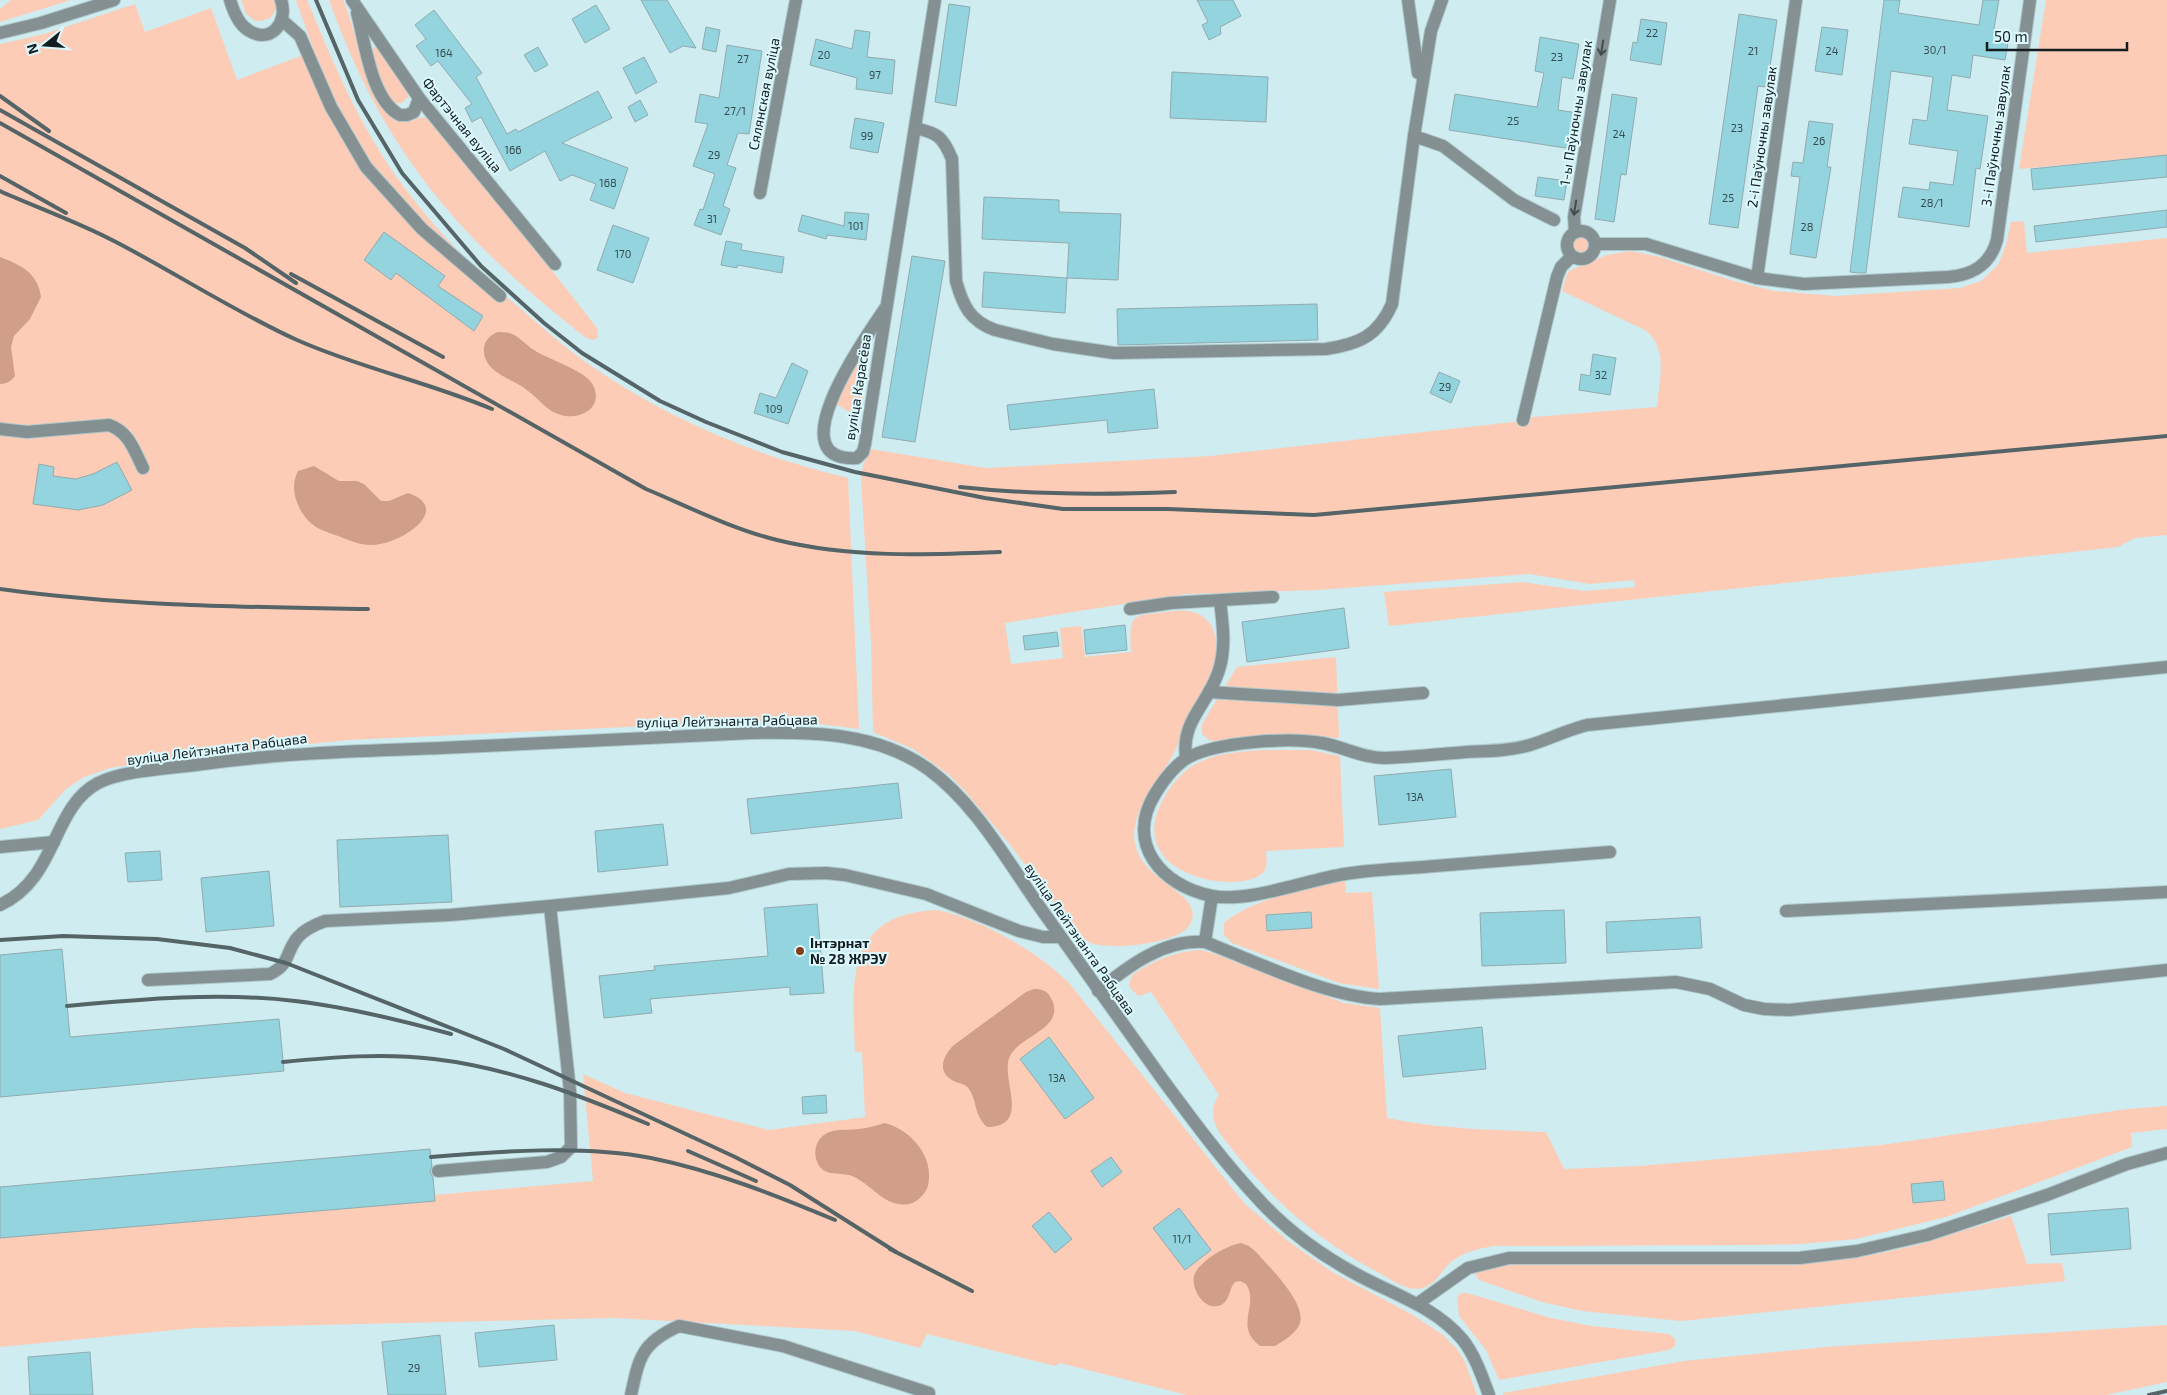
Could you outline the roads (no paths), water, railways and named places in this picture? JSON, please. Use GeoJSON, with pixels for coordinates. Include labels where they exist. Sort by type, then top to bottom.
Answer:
{"type":"FeatureCollection","features":[{"type":"Feature","properties":{"kind":"street"},"geometry":{"type":"LineString","coordinates":[[0,33],[41,23],[114,0]]}},
{"type":"Feature","properties":{"kind":"street"},"geometry":{"type":"LineString","coordinates":[[230,0],[238,20],[249,31],[265,34],[279,27],[283,21],[284,14],[281,0]]}},
{"type":"Feature","properties":{"kind":"street","name":"Сялянская вуліца"},"geometry":{"type":"LineString","coordinates":[[760,193],[796,0]]}},
{"type":"Feature","properties":{"kind":"street","name":"вуліца Карасёва"},"geometry":{"type":"LineString","coordinates":[[886,307],[862,343],[826,411],[824,439],[828,448],[838,455],[857,458],[863,452],[935,0]]}},
{"type":"Feature","properties":{"kind":"street"},"geometry":{"type":"LineString","coordinates":[[1408,0],[1420,96]]}},
{"type":"Feature","properties":{"kind":"street"},"geometry":{"type":"LineString","coordinates":[[915,128],[938,135],[946,144],[952,159],[956,281],[961,299],[969,314],[981,325],[1053,344],[1114,353],[1326,349],[1357,342],[1372,333],[1385,320],[1392,304],[1420,96],[1431,31],[1442,0]]}},
{"type":"Feature","properties":{"kind":"street","name":"1-ы Паўночны завулак"},"geometry":{"type":"LineString","coordinates":[[1572,256],[1567,243],[1575,232],[1574,218],[1610,0]]}},
{"type":"Feature","properties":{"kind":"street","name":"2-і Паўночны завулак"},"geometry":{"type":"LineString","coordinates":[[1758,278],[1796,0]]}},
{"type":"Feature","properties":{"kind":"street","name":"3-і Паўночны завулак"},"geometry":{"type":"LineString","coordinates":[[1758,278],[1804,284],[1842,284],[1958,276],[1979,269],[1993,252],[1997,240],[2030,0]]}},
{"type":"Feature","properties":{"kind":"street"},"geometry":{"type":"LineString","coordinates":[[354,2],[374,77],[385,103],[400,115],[407,115],[414,112],[420,98]]}},
{"type":"Feature","properties":{"kind":"street","name":"Фартэчная вуліца"},"geometry":{"type":"LineString","coordinates":[[354,2],[420,98],[555,264]]}},
{"type":"Feature","properties":{"kind":"street"},"geometry":{"type":"LineString","coordinates":[[283,21],[300,36],[330,107],[366,167],[402,210],[500,296]]}},
{"type":"Feature","properties":{"kind":"street"},"geometry":{"type":"LineString","coordinates":[[1414,136],[1443,146],[1514,200],[1554,220]]}},
{"type":"Feature","properties":{"kind":"street"},"geometry":{"type":"LineString","coordinates":[[1575,232],[1588,232],[1595,244]]}},
{"type":"Feature","properties":{"kind":"street"},"geometry":{"type":"LineString","coordinates":[[1595,244],[1646,244],[1758,278]]}},
{"type":"Feature","properties":{"kind":"street"},"geometry":{"type":"LineString","coordinates":[[1523,420],[1561,267],[1572,256],[1580,259],[1589,256],[1595,244]]}},
{"type":"Feature","properties":{"kind":"street"},"geometry":{"type":"LineString","coordinates":[[0,428],[28,432],[109,425],[125,434],[143,468]]}},
{"type":"Feature","properties":{"kind":"street"},"geometry":{"type":"LineString","coordinates":[[1130,609],[1171,603],[1220,602],[1273,597]]}},
{"type":"Feature","properties":{"kind":"street"},"geometry":{"type":"LineString","coordinates":[[1186,758],[1186,738],[1189,727],[1210,692],[1219,672],[1222,657],[1220,602]]}},
{"type":"Feature","properties":{"kind":"street"},"geometry":{"type":"LineString","coordinates":[[1610,852],[1353,873],[1241,897],[1212,896],[1187,888],[1162,871],[1152,860],[1144,835],[1146,814],[1151,801],[1171,772],[1186,758],[1205,750],[1229,745],[1287,742],[1324,743],[1358,755],[1376,758],[1506,749],[1531,744],[1567,730],[1587,726],[2167,667]]}},
{"type":"Feature","properties":{"kind":"street"},"geometry":{"type":"LineString","coordinates":[[1210,692],[1338,700],[1423,693]]}},
{"type":"Feature","properties":{"kind":"street","name":"вуліца Лейтэнанта Рабцава"},"geometry":{"type":"LineString","coordinates":[[0,904],[26,888],[38,874],[68,813],[97,784],[128,775],[304,752],[742,734],[810,733],[839,735],[864,740],[909,758],[945,783],[983,827],[1098,991],[1208,1141],[1264,1205],[1292,1231],[1324,1256],[1357,1275],[1417,1304],[1450,1327],[1463,1340],[1473,1356],[1489,1395]]}},
{"type":"Feature","properties":{"kind":"street"},"geometry":{"type":"LineString","coordinates":[[0,848],[54,842]]}},
{"type":"Feature","properties":{"kind":"street"},"geometry":{"type":"LineString","coordinates":[[148,980],[270,974],[286,963],[298,937],[310,927],[324,921],[450,915],[550,906],[729,888],[789,874],[826,872],[926,894],[1009,927],[1043,937],[1061,937]]}},
{"type":"Feature","properties":{"kind":"street"},"geometry":{"type":"LineString","coordinates":[[1786,910],[2167,892]]}},
{"type":"Feature","properties":{"kind":"street"},"geometry":{"type":"LineString","coordinates":[[1206,942],[1212,896]]}},
{"type":"Feature","properties":{"kind":"street"},"geometry":{"type":"LineString","coordinates":[[438,1171],[547,1162],[561,1157],[571,1147],[570,1091],[550,906]]}},
{"type":"Feature","properties":{"kind":"street"},"geometry":{"type":"LineString","coordinates":[[1098,991],[1131,965],[1155,953],[1186,942],[1206,942],[1330,990],[1363,998],[1380,999],[1676,982],[1710,990],[1744,1005],[1764,1009],[1789,1010],[2167,970]]}},
{"type":"Feature","properties":{"kind":"street"},"geometry":{"type":"LineString","coordinates":[[1417,1304],[1468,1268],[1509,1258],[1799,1258],[1857,1251],[1927,1235],[2047,1195],[2127,1164],[2167,1152]]}},
{"type":"Feature","properties":{"kind":"street"},"geometry":{"type":"LineString","coordinates":[[631,1395],[639,1359],[648,1344],[663,1333],[678,1326],[707,1330],[782,1346],[929,1393]]}},
{"type":"Feature","properties":{"kind":"railway"},"geometry":{"type":"LineString","coordinates":[[316,0],[358,100],[402,173],[481,266],[544,323],[582,353],[660,401],[706,422],[782,452],[855,472],[985,498],[1063,509],[1168,509],[1314,515],[2167,436]]}},
{"type":"Feature","properties":{"kind":"railway"},"geometry":{"type":"LineString","coordinates":[[0,96],[49,131]]}},
{"type":"Feature","properties":{"kind":"railway"},"geometry":{"type":"LineString","coordinates":[[0,110],[245,248],[296,283]]}},
{"type":"Feature","properties":{"kind":"railway"},"geometry":{"type":"LineString","coordinates":[[0,123],[646,489],[694,510],[727,524],[777,540],[832,550],[888,554],[1000,552]]}},
{"type":"Feature","properties":{"kind":"railway"},"geometry":{"type":"LineString","coordinates":[[0,176],[66,213]]}},
{"type":"Feature","properties":{"kind":"railway"},"geometry":{"type":"LineString","coordinates":[[0,191],[100,234],[250,317],[297,340],[345,359],[468,399],[492,409]]}},
{"type":"Feature","properties":{"kind":"railway"},"geometry":{"type":"LineString","coordinates":[[291,274],[443,357]]}},
{"type":"Feature","properties":{"kind":"railway"},"geometry":{"type":"LineString","coordinates":[[960,487],[1068,494],[1175,492]]}},
{"type":"Feature","properties":{"kind":"railway"},"geometry":{"type":"LineString","coordinates":[[0,589],[46,595],[138,602],[368,609]]}},
{"type":"Feature","properties":{"kind":"railway"},"geometry":{"type":"LineString","coordinates":[[0,940],[63,936],[157,939],[230,948],[286,963],[504,1049],[735,1157],[790,1185],[896,1252]]}},
{"type":"Feature","properties":{"kind":"railway"},"geometry":{"type":"LineString","coordinates":[[67,1006],[181,998],[267,998],[354,1010],[451,1034]]}},
{"type":"Feature","properties":{"kind":"railway"},"geometry":{"type":"LineString","coordinates":[[283,1062],[377,1056],[415,1057],[462,1063],[544,1084],[648,1124]]}},
{"type":"Feature","properties":{"kind":"railway"},"geometry":{"type":"LineString","coordinates":[[431,1157],[513,1151],[570,1150],[651,1158],[722,1177],[835,1220]]}},
{"type":"Feature","properties":{"kind":"railway"},"geometry":{"type":"LineString","coordinates":[[688,1151],[756,1181]]}},
{"type":"Feature","properties":{"kind":"railway"},"geometry":{"type":"LineString","coordinates":[[890,1249],[972,1291]]}},
{"type":"Feature","properties":{"kind":"railway"},"geometry":{"type":"LineString","coordinates":[[2149,1395],[2167,1391]]}},
{"type":"Feature","properties":{"kind":"place","name":"Інтэрнат № 28 ЖРЭУ"},"geometry":{"type":"Point","coordinates":[800,951]}}]}
